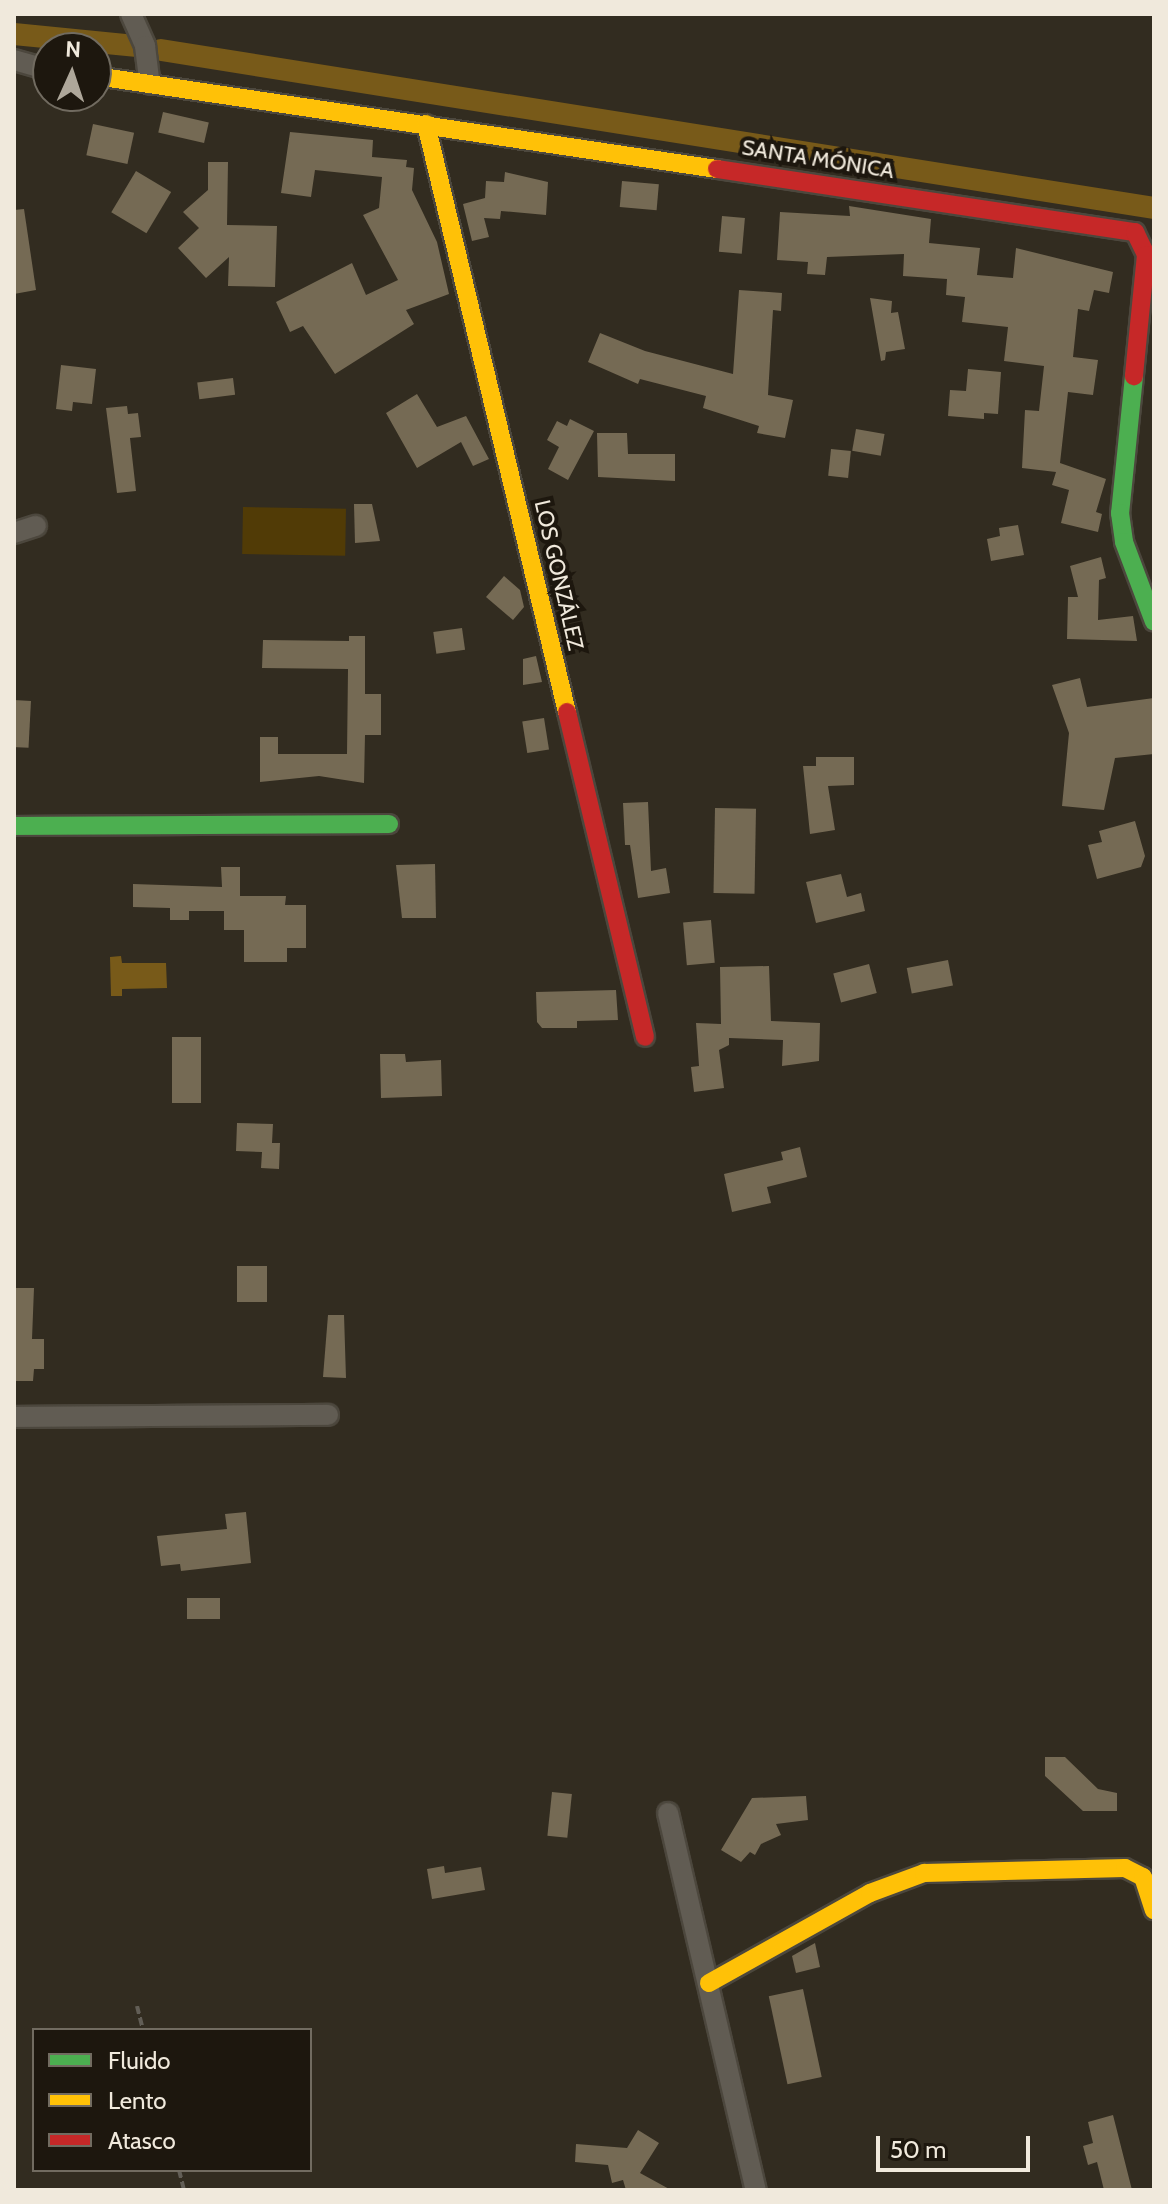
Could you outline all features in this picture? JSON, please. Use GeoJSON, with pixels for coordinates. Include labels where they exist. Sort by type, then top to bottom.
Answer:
{"type":"FeatureCollection","features":[{"type":"Feature","properties":{"kind":"street"},"geometry":{"type":"LineString","coordinates":[[131,14],[145,46],[150,84]]}},
{"type":"Feature","properties":{"kind":"street","name":"SANTA MÓNICA"},"geometry":{"type":"LineString","coordinates":[[112,78],[1135,232],[1146,255],[1120,513],[1124,542],[1154,622]]}},
{"type":"Feature","properties":{"kind":"street","name":"LOS GONZÁLEZ"},"geometry":{"type":"LineString","coordinates":[[426,124],[645,1037]]}},
{"type":"Feature","properties":{"kind":"street"},"geometry":{"type":"LineString","coordinates":[[14,533],[36,526]]}},
{"type":"Feature","properties":{"kind":"street"},"geometry":{"type":"LineString","coordinates":[[14,826],[389,824]]}},
{"type":"Feature","properties":{"kind":"street"},"geometry":{"type":"LineString","coordinates":[[14,1417],[328,1415]]}},
{"type":"Feature","properties":{"kind":"street"},"geometry":{"type":"LineString","coordinates":[[668,1813],[756,2190]]}},
{"type":"Feature","properties":{"kind":"street"},"geometry":{"type":"LineString","coordinates":[[709,1983],[870,1893],[924,1873],[1125,1868],[1143,1877],[1154,1910]]}},
{"type":"Feature","properties":{"kind":"path"},"geometry":{"type":"LineString","coordinates":[[137,2006],[142,2028]]}},
{"type":"Feature","properties":{"kind":"shaded area"},"geometry":{"type":"Polygon","coordinates":[[[243,507],[346,509],[345,556],[242,554],[243,507]]]}},
{"type":"Feature","properties":{"kind":"shaded area"},"geometry":{"type":"Polygon","coordinates":[[[121,956],[122,963],[166,963],[167,988],[122,989],[122,996],[111,996],[110,957],[121,956]]]}},
{"type":"Feature","properties":{"kind":"building"},"geometry":{"type":"Polygon","coordinates":[[[163,112],[209,123],[204,143],[158,132],[163,112]]]}},
{"type":"Feature","properties":{"kind":"building"},"geometry":{"type":"Polygon","coordinates":[[[93,124],[134,133],[127,164],[86,155],[93,124]]]}},
{"type":"Feature","properties":{"kind":"building"},"geometry":{"type":"Polygon","coordinates":[[[290,132],[373,140],[372,157],[407,160],[406,167],[414,168],[412,190],[437,242],[449,294],[406,310],[414,324],[335,374],[303,326],[290,332],[276,302],[352,263],[366,295],[398,280],[363,215],[379,208],[382,177],[315,170],[311,197],[281,193],[290,132]]]}},
{"type":"Feature","properties":{"kind":"building"},"geometry":{"type":"Polygon","coordinates":[[[208,162],[228,162],[227,225],[277,226],[275,287],[228,286],[229,257],[206,278],[178,248],[199,228],[183,212],[208,190],[208,162]]]}},
{"type":"Feature","properties":{"kind":"building"},"geometry":{"type":"Polygon","coordinates":[[[136,171],[171,192],[146,233],[111,212],[136,171]]]}},
{"type":"Feature","properties":{"kind":"building"},"geometry":{"type":"Polygon","coordinates":[[[505,172],[548,182],[546,215],[501,211],[500,219],[484,218],[489,237],[472,241],[463,204],[485,198],[486,181],[504,182],[505,172]]]}},
{"type":"Feature","properties":{"kind":"building"},"geometry":{"type":"Polygon","coordinates":[[[622,181],[659,184],[657,210],[620,207],[622,181]]]}},
{"type":"Feature","properties":{"kind":"building"},"geometry":{"type":"Polygon","coordinates":[[[849,206],[931,219],[929,243],[980,248],[977,275],[1013,278],[1016,248],[1113,272],[1109,293],[1094,290],[1089,311],[1078,309],[1073,357],[1098,360],[1093,395],[1068,392],[1060,463],[1106,479],[1096,512],[1102,514],[1098,532],[1061,523],[1069,490],[1052,485],[1056,472],[1022,468],[1025,410],[1039,411],[1044,366],[1004,361],[1008,327],[962,322],[965,297],[946,295],[947,279],[903,276],[904,254],[827,257],[825,275],[807,274],[808,262],[777,260],[780,212],[850,216],[849,206]]]}},
{"type":"Feature","properties":{"kind":"building"},"geometry":{"type":"Polygon","coordinates":[[[24,209],[36,290],[14,294],[14,210],[24,209]]]}},
{"type":"Feature","properties":{"kind":"building"},"geometry":{"type":"Polygon","coordinates":[[[722,216],[745,218],[742,254],[719,252],[722,216]]]}},
{"type":"Feature","properties":{"kind":"building"},"geometry":{"type":"Polygon","coordinates":[[[739,290],[782,293],[781,311],[773,310],[768,395],[793,400],[785,438],[757,433],[759,426],[703,408],[706,396],[640,379],[638,384],[588,362],[600,333],[645,351],[733,374],[739,290]]]}},
{"type":"Feature","properties":{"kind":"building"},"geometry":{"type":"Polygon","coordinates":[[[870,298],[892,301],[891,313],[898,312],[905,349],[886,352],[885,360],[881,361],[870,298]]]}},
{"type":"Feature","properties":{"kind":"building"},"geometry":{"type":"Polygon","coordinates":[[[61,365],[96,369],[92,404],[73,402],[72,411],[56,409],[61,365]]]}},
{"type":"Feature","properties":{"kind":"building"},"geometry":{"type":"Polygon","coordinates":[[[968,369],[1001,372],[998,414],[984,413],[984,419],[948,416],[950,390],[966,391],[968,369]]]}},
{"type":"Feature","properties":{"kind":"building"},"geometry":{"type":"Polygon","coordinates":[[[233,378],[235,395],[199,399],[197,382],[233,378]]]}},
{"type":"Feature","properties":{"kind":"building"},"geometry":{"type":"Polygon","coordinates":[[[417,394],[437,427],[466,416],[489,459],[473,466],[461,442],[417,468],[386,413],[417,394]]]}},
{"type":"Feature","properties":{"kind":"building"},"geometry":{"type":"Polygon","coordinates":[[[127,406],[128,414],[138,413],[141,437],[130,438],[136,491],[117,493],[106,408],[127,406]]]}},
{"type":"Feature","properties":{"kind":"building"},"geometry":{"type":"Polygon","coordinates":[[[570,419],[594,431],[568,480],[548,469],[559,447],[547,440],[557,421],[567,426],[570,419]]]}},
{"type":"Feature","properties":{"kind":"building"},"geometry":{"type":"Polygon","coordinates":[[[856,429],[885,434],[881,456],[852,451],[856,429]]]}},
{"type":"Feature","properties":{"kind":"building"},"geometry":{"type":"Polygon","coordinates":[[[597,433],[627,433],[628,454],[675,454],[675,481],[598,477],[597,433]]]}},
{"type":"Feature","properties":{"kind":"building"},"geometry":{"type":"Polygon","coordinates":[[[831,449],[851,451],[848,478],[828,476],[831,449]]]}},
{"type":"Feature","properties":{"kind":"building"},"geometry":{"type":"Polygon","coordinates":[[[354,504],[372,504],[380,541],[355,543],[354,504]]]}},
{"type":"Feature","properties":{"kind":"building"},"geometry":{"type":"Polygon","coordinates":[[[1018,525],[1024,555],[991,561],[987,539],[1000,536],[999,528],[1018,525]]]}},
{"type":"Feature","properties":{"kind":"building"},"geometry":{"type":"Polygon","coordinates":[[[1101,557],[1106,578],[1099,580],[1098,620],[1133,616],[1137,641],[1067,639],[1068,597],[1078,597],[1070,566],[1101,557]]]}},
{"type":"Feature","properties":{"kind":"building"},"geometry":{"type":"Polygon","coordinates":[[[504,576],[520,590],[524,607],[513,620],[486,597],[504,576]]]}},
{"type":"Feature","properties":{"kind":"building"},"geometry":{"type":"Polygon","coordinates":[[[462,628],[465,650],[436,654],[433,632],[462,628]]]}},
{"type":"Feature","properties":{"kind":"building"},"geometry":{"type":"Polygon","coordinates":[[[349,636],[365,636],[365,694],[381,694],[381,735],[365,735],[364,783],[319,776],[260,782],[260,737],[278,737],[278,754],[347,754],[348,669],[262,668],[263,640],[349,641],[349,636]]]}},
{"type":"Feature","properties":{"kind":"building"},"geometry":{"type":"Polygon","coordinates":[[[536,656],[542,682],[523,685],[523,659],[536,656]]]}},
{"type":"Feature","properties":{"kind":"building"},"geometry":{"type":"Polygon","coordinates":[[[1080,678],[1087,707],[1154,698],[1154,754],[1115,758],[1104,810],[1062,806],[1069,733],[1052,685],[1080,678]]]}},
{"type":"Feature","properties":{"kind":"building"},"geometry":{"type":"Polygon","coordinates":[[[14,700],[31,701],[29,748],[14,747],[14,700]]]}},
{"type":"Feature","properties":{"kind":"building"},"geometry":{"type":"Polygon","coordinates":[[[544,718],[549,750],[527,753],[522,721],[544,718]]]}},
{"type":"Feature","properties":{"kind":"building"},"geometry":{"type":"Polygon","coordinates":[[[816,757],[854,757],[854,785],[828,786],[835,830],[810,834],[803,766],[816,766],[816,757]]]}},
{"type":"Feature","properties":{"kind":"building"},"geometry":{"type":"Polygon","coordinates":[[[648,802],[651,871],[666,868],[670,893],[638,898],[630,845],[625,845],[623,803],[648,802]]]}},
{"type":"Feature","properties":{"kind":"building"},"geometry":{"type":"Polygon","coordinates":[[[715,808],[756,809],[755,894],[714,893],[715,808]]]}},
{"type":"Feature","properties":{"kind":"building"},"geometry":{"type":"Polygon","coordinates":[[[1135,821],[1145,856],[1141,867],[1097,879],[1088,845],[1102,842],[1099,831],[1135,821]]]}},
{"type":"Feature","properties":{"kind":"building"},"geometry":{"type":"Polygon","coordinates":[[[435,864],[436,918],[402,918],[396,865],[435,864]]]}},
{"type":"Feature","properties":{"kind":"building"},"geometry":{"type":"Polygon","coordinates":[[[221,867],[240,867],[240,896],[286,896],[285,905],[306,905],[306,948],[287,948],[287,962],[244,962],[244,930],[224,930],[224,911],[189,911],[189,920],[170,920],[170,908],[133,907],[133,884],[222,887],[221,867]]]}},
{"type":"Feature","properties":{"kind":"building"},"geometry":{"type":"Polygon","coordinates":[[[841,874],[847,897],[861,893],[865,911],[816,923],[806,882],[841,874]]]}},
{"type":"Feature","properties":{"kind":"building"},"geometry":{"type":"Polygon","coordinates":[[[711,920],[715,963],[687,965],[683,922],[711,920]]]}},
{"type":"Feature","properties":{"kind":"building"},"geometry":{"type":"Polygon","coordinates":[[[948,960],[953,986],[912,994],[907,968],[948,960]]]}},
{"type":"Feature","properties":{"kind":"building"},"geometry":{"type":"Polygon","coordinates":[[[869,964],[877,993],[841,1003],[833,974],[869,964]]]}},
{"type":"Feature","properties":{"kind":"building"},"geometry":{"type":"Polygon","coordinates":[[[769,966],[771,1021],[820,1023],[819,1061],[782,1066],[783,1040],[729,1038],[729,1045],[719,1050],[724,1088],[694,1092],[691,1067],[699,1066],[696,1023],[721,1024],[720,967],[769,966]]]}},
{"type":"Feature","properties":{"kind":"building"},"geometry":{"type":"Polygon","coordinates":[[[616,990],[618,1020],[577,1021],[577,1028],[542,1028],[537,1022],[536,992],[616,990]]]}},
{"type":"Feature","properties":{"kind":"building"},"geometry":{"type":"Polygon","coordinates":[[[172,1037],[201,1037],[201,1103],[172,1103],[172,1037]]]}},
{"type":"Feature","properties":{"kind":"building"},"geometry":{"type":"Polygon","coordinates":[[[380,1054],[405,1054],[406,1062],[441,1060],[442,1096],[381,1098],[380,1054]]]}},
{"type":"Feature","properties":{"kind":"building"},"geometry":{"type":"Polygon","coordinates":[[[237,1123],[273,1124],[272,1143],[280,1143],[279,1169],[261,1168],[262,1152],[236,1151],[237,1123]]]}},
{"type":"Feature","properties":{"kind":"building"},"geometry":{"type":"Polygon","coordinates":[[[800,1147],[807,1177],[767,1187],[771,1203],[732,1212],[724,1174],[783,1160],[781,1152],[800,1147]]]}},
{"type":"Feature","properties":{"kind":"building"},"geometry":{"type":"Polygon","coordinates":[[[237,1266],[267,1266],[267,1302],[237,1302],[237,1266]]]}},
{"type":"Feature","properties":{"kind":"building"},"geometry":{"type":"Polygon","coordinates":[[[14,1288],[34,1288],[32,1339],[44,1339],[44,1369],[34,1369],[33,1381],[14,1381],[14,1288]]]}},
{"type":"Feature","properties":{"kind":"building"},"geometry":{"type":"Polygon","coordinates":[[[328,1315],[344,1315],[346,1378],[323,1377],[328,1315]]]}},
{"type":"Feature","properties":{"kind":"building"},"geometry":{"type":"Polygon","coordinates":[[[246,1512],[251,1563],[181,1571],[180,1564],[161,1566],[157,1536],[227,1529],[225,1514],[246,1512]]]}},
{"type":"Feature","properties":{"kind":"building"},"geometry":{"type":"Polygon","coordinates":[[[187,1598],[220,1598],[220,1619],[187,1619],[187,1598]]]}},
{"type":"Feature","properties":{"kind":"building"},"geometry":{"type":"Polygon","coordinates":[[[1045,1757],[1065,1757],[1098,1789],[1117,1793],[1117,1811],[1083,1811],[1045,1776],[1045,1757]]]}},
{"type":"Feature","properties":{"kind":"building"},"geometry":{"type":"Polygon","coordinates":[[[552,1792],[572,1794],[567,1838],[547,1836],[552,1792]]]}},
{"type":"Feature","properties":{"kind":"building"},"geometry":{"type":"Polygon","coordinates":[[[806,1796],[808,1820],[776,1824],[781,1835],[761,1844],[755,1855],[750,1852],[741,1862],[721,1850],[752,1798],[806,1796]]]}},
{"type":"Feature","properties":{"kind":"building"},"geometry":{"type":"Polygon","coordinates":[[[444,1866],[445,1873],[481,1867],[485,1890],[432,1899],[427,1869],[444,1866]]]}},
{"type":"Feature","properties":{"kind":"building"},"geometry":{"type":"Polygon","coordinates":[[[815,1943],[820,1967],[796,1973],[792,1956],[815,1943]]]}},
{"type":"Feature","properties":{"kind":"building"},"geometry":{"type":"Polygon","coordinates":[[[803,1989],[822,2077],[787,2084],[769,1996],[803,1989]]]}},
{"type":"Feature","properties":{"kind":"building"},"geometry":{"type":"Polygon","coordinates":[[[1113,2115],[1132,2190],[1104,2190],[1097,2162],[1088,2165],[1083,2146],[1093,2143],[1088,2122],[1113,2115]]]}},
{"type":"Feature","properties":{"kind":"building"},"geometry":{"type":"Polygon","coordinates":[[[638,2130],[659,2143],[640,2173],[671,2190],[626,2190],[623,2180],[612,2183],[608,2165],[575,2162],[576,2144],[627,2148],[638,2130]]]}},
{"type":"Feature","properties":{"kind":"waterway"},"geometry":{"type":"LineString","coordinates":[[14,34],[137,46]]}},
{"type":"Feature","properties":{"kind":"waterway"},"geometry":{"type":"LineString","coordinates":[[161,50],[1154,208]]}},
{"type":"Feature","properties":{"kind":"traffic: fast"},"geometry":{"type":"LineString","coordinates":[[1134,376],[1120,513],[1124,542],[1154,622]]}},
{"type":"Feature","properties":{"kind":"traffic: fast"},"geometry":{"type":"LineString","coordinates":[[14,826],[389,824]]}},
{"type":"Feature","properties":{"kind":"traffic: slow"},"geometry":{"type":"LineString","coordinates":[[112,78],[717,169]]}},
{"type":"Feature","properties":{"kind":"traffic: slow"},"geometry":{"type":"LineString","coordinates":[[426,124],[567,712]]}},
{"type":"Feature","properties":{"kind":"traffic: slow"},"geometry":{"type":"LineString","coordinates":[[709,1983],[870,1893],[924,1873],[1125,1868],[1143,1877],[1154,1910]]}},
{"type":"Feature","properties":{"kind":"traffic: jam"},"geometry":{"type":"LineString","coordinates":[[717,169],[1135,232],[1146,255],[1134,376]]}},
{"type":"Feature","properties":{"kind":"traffic: jam"},"geometry":{"type":"LineString","coordinates":[[567,712],[645,1037]]}}]}
